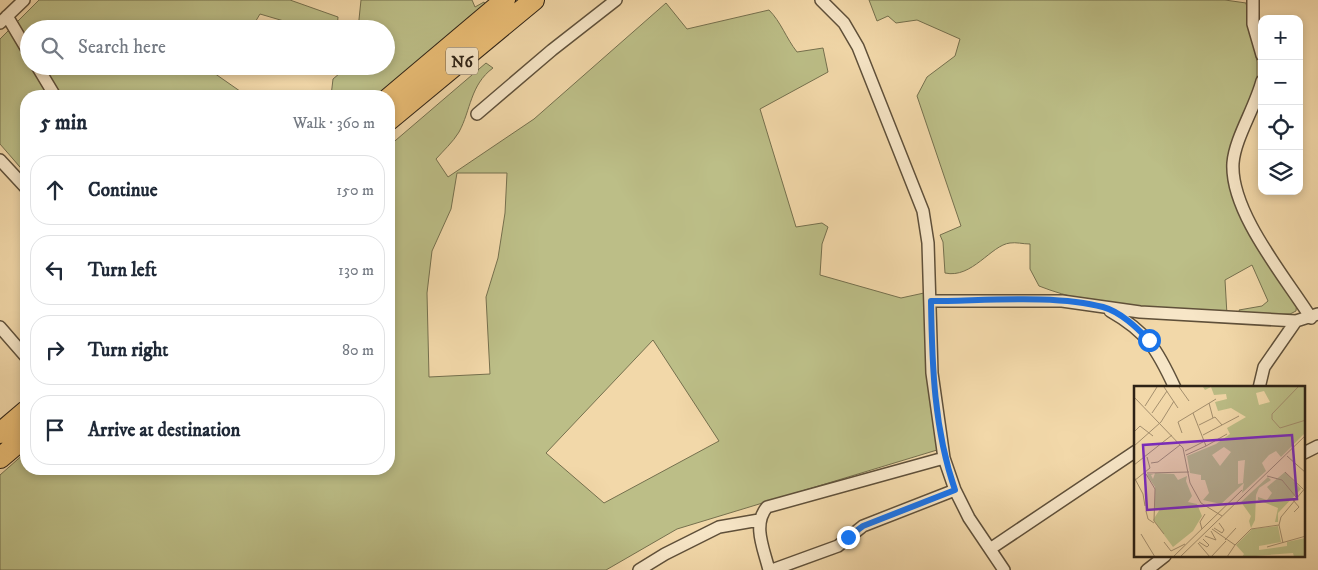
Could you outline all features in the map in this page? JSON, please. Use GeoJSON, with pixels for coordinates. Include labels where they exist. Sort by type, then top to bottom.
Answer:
{"type":"FeatureCollection","features":[{"type":"Feature","properties":{"kind":"highway","name":"N6"},"geometry":{"type":"LineString","coordinates":[[395,93],[506,0]]}},
{"type":"Feature","properties":{"kind":"highway","name":"N6"},"geometry":{"type":"LineString","coordinates":[[395,115],[534,0]]}},
{"type":"Feature","properties":{"kind":"highway"},"geometry":{"type":"LineString","coordinates":[[0,433],[20,416]]}},
{"type":"Feature","properties":{"kind":"highway"},"geometry":{"type":"LineString","coordinates":[[0,458],[20,441]]}},
{"type":"Feature","properties":{"kind":"street"},"geometry":{"type":"LineString","coordinates":[[20,42],[3,20],[24,0]]}},
{"type":"Feature","properties":{"kind":"street"},"geometry":{"type":"LineString","coordinates":[[478,114],[552,50],[616,0]]}},
{"type":"Feature","properties":{"kind":"street"},"geometry":{"type":"LineString","coordinates":[[821,0],[844,23],[858,47],[923,211],[928,243],[932,373],[944,458],[955,490],[969,518],[1004,570]]}},
{"type":"Feature","properties":{"kind":"street"},"geometry":{"type":"LineString","coordinates":[[1253,0],[1254,24],[1258,40]]}},
{"type":"Feature","properties":{"kind":"street"},"geometry":{"type":"LineString","coordinates":[[42,75],[51,90]]}},
{"type":"Feature","properties":{"kind":"street"},"geometry":{"type":"LineString","coordinates":[[931,301],[1062,301],[1140,312],[1296,321],[1314,316],[1258,238],[1237,189],[1234,174],[1237,147],[1258,96]]}},
{"type":"Feature","properties":{"kind":"street"},"geometry":{"type":"LineString","coordinates":[[0,160],[20,182]]}},
{"type":"Feature","properties":{"kind":"street"},"geometry":{"type":"LineString","coordinates":[[1104,308],[1134,324],[1149,340],[1162,360],[1174,386]]}},
{"type":"Feature","properties":{"kind":"street"},"geometry":{"type":"LineString","coordinates":[[1259,386],[1264,367],[1296,321]]}},
{"type":"Feature","properties":{"kind":"street"},"geometry":{"type":"LineString","coordinates":[[0,327],[20,350]]}},
{"type":"Feature","properties":{"kind":"street"},"geometry":{"type":"LineString","coordinates":[[1306,452],[1318,446]]}},
{"type":"Feature","properties":{"kind":"street"},"geometry":{"type":"LineString","coordinates":[[990,549],[1134,452]]}},
{"type":"Feature","properties":{"kind":"street"},"geometry":{"type":"LineString","coordinates":[[944,458],[767,507],[759,520],[760,534],[770,570],[838,546],[863,526],[955,490]]}},
{"type":"Feature","properties":{"kind":"street"},"geometry":{"type":"LineString","coordinates":[[640,570],[665,554],[718,527],[759,520]]}},
{"type":"Feature","properties":{"kind":"street"},"geometry":{"type":"LineString","coordinates":[[1147,570],[1162,558]]}},
{"type":"Feature","properties":{"kind":"green space"},"geometry":{"type":"Polygon","coordinates":[[[39,0],[290,0],[338,17],[338,20],[280,20],[260,14],[256,20],[20,20],[20,75],[217,75],[238,90],[20,90],[20,167],[0,144],[0,39],[39,0]]]}},
{"type":"Feature","properties":{"kind":"green space"},"geometry":{"type":"Polygon","coordinates":[[[361,0],[472,0],[475,7],[484,2],[489,9],[391,90],[332,90],[333,79],[338,75],[395,75],[395,20],[359,20],[361,0]]]}},
{"type":"Feature","properties":{"kind":"green space"},"geometry":{"type":"Polygon","coordinates":[[[869,0],[1225,0],[1246,3],[1257,62],[1257,78],[1247,109],[1233,193],[1297,300],[1296,311],[1290,314],[1241,315],[1239,310],[1262,306],[1268,301],[1252,265],[1225,280],[1227,315],[1156,310],[1108,304],[1061,294],[1039,286],[1030,269],[1030,244],[1012,243],[1003,245],[964,271],[955,274],[945,273],[943,242],[940,235],[961,226],[917,96],[927,77],[955,56],[960,39],[917,20],[896,23],[888,16],[877,21],[869,0]]]}},
{"type":"Feature","properties":{"kind":"green space"},"geometry":{"type":"Polygon","coordinates":[[[666,3],[687,29],[769,10],[797,52],[823,48],[828,72],[760,109],[796,227],[822,223],[828,227],[822,244],[820,275],[901,298],[924,293],[937,450],[677,529],[606,570],[0,570],[0,475],[20,457],[20,475],[395,475],[395,141],[486,63],[493,68],[485,75],[475,90],[459,132],[436,159],[448,177],[534,119],[666,3]],[[457,173],[451,209],[432,251],[427,293],[429,377],[490,374],[486,297],[498,258],[505,213],[507,173],[457,173]],[[653,340],[546,453],[604,503],[719,441],[653,340]]]}},
{"type":"Feature","properties":{"kind":"route"},"geometry":{"type":"LineString","coordinates":[[848,537],[863,526],[955,490],[944,458],[932,373],[931,301],[1062,301],[1104,308],[1134,324],[1149,340]]}}]}
